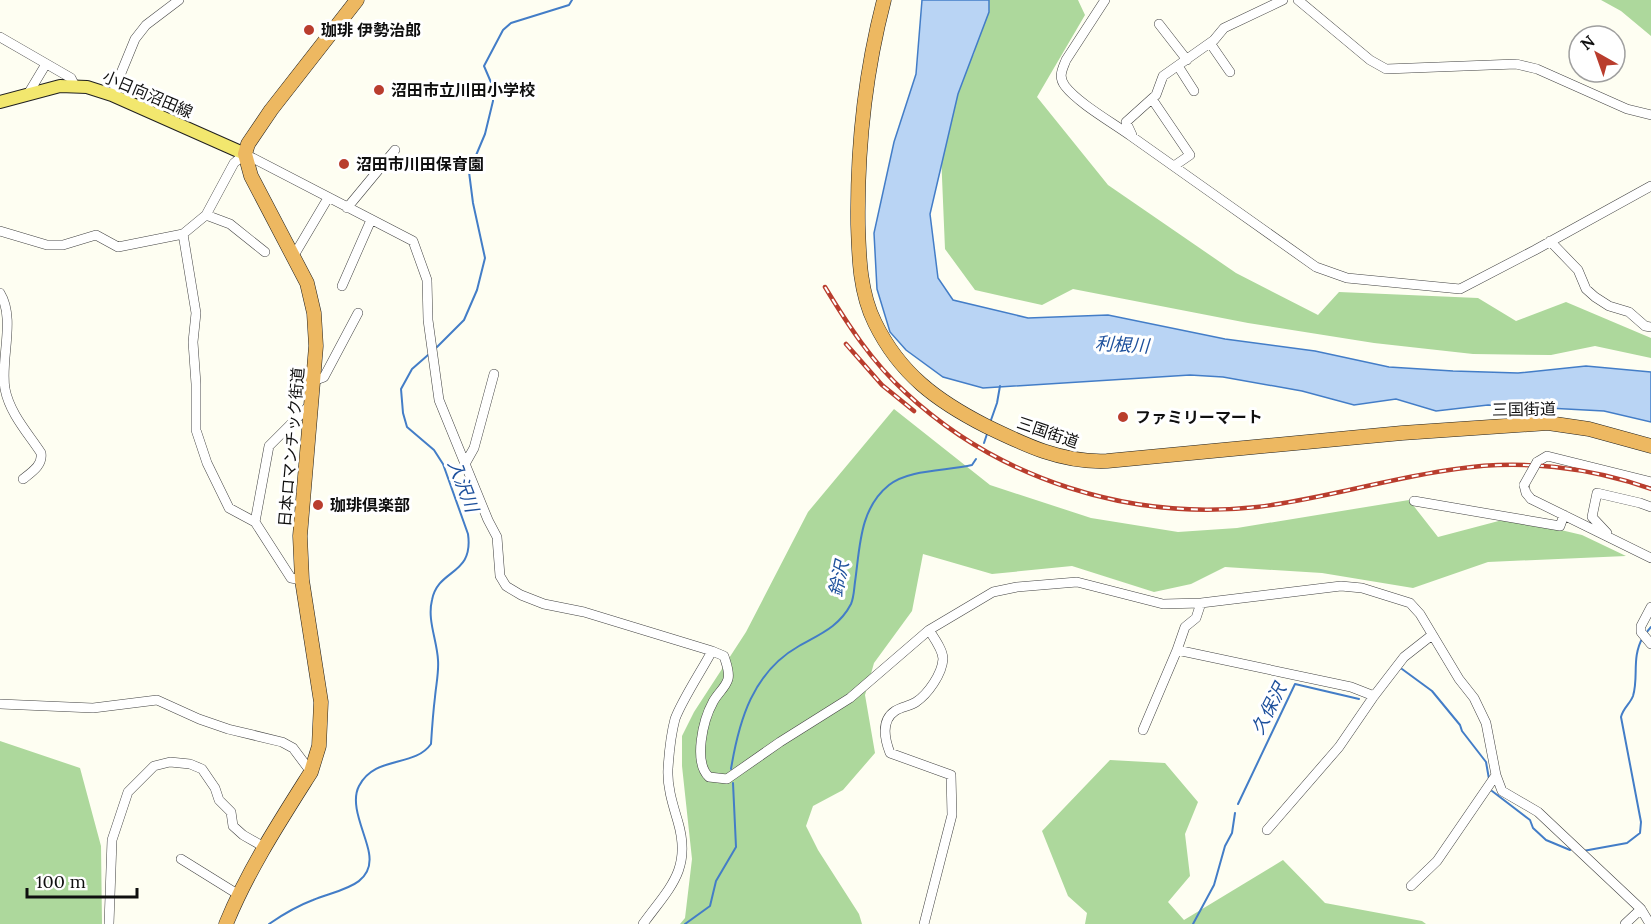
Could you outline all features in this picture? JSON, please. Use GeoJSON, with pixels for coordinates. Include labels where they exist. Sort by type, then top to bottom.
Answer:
{"type":"FeatureCollection","features":[{"type":"Feature","properties":{"kind":"highway"},"geometry":{"type":"LineString","coordinates":[[244,154],[248,144],[271,110],[357,0]]}},
{"type":"Feature","properties":{"kind":"highway","name":"三国街道"},"geometry":{"type":"LineString","coordinates":[[884,0],[873,47],[860,144],[858,213],[862,285],[873,321],[900,364],[930,394],[964,415],[1041,451],[1062,458],[1087,462],[1548,423],[1600,431],[1651,446]]}},
{"type":"Feature","properties":{"kind":"highway","name":"日本ロマンチック街道"},"geometry":{"type":"LineString","coordinates":[[226,924],[264,847],[311,772],[319,746],[321,702],[302,580],[300,536],[316,346],[314,313],[307,283],[251,176],[244,154]]}},
{"type":"Feature","properties":{"kind":"main road","name":"小日向沼田線"},"geometry":{"type":"LineString","coordinates":[[0,102],[60,86],[75,86],[112,95],[244,154]]}},
{"type":"Feature","properties":{"kind":"street"},"geometry":{"type":"LineString","coordinates":[[112,95],[135,39],[146,25],[179,0]]}},
{"type":"Feature","properties":{"kind":"street"},"geometry":{"type":"LineString","coordinates":[[1105,0],[1066,60],[1061,77],[1063,84],[1070,92],[1316,267],[1347,278],[1460,289],[1651,186]]}},
{"type":"Feature","properties":{"kind":"street"},"geometry":{"type":"LineString","coordinates":[[1133,137],[1126,122],[1156,95],[1163,76],[1210,43],[1224,28],[1283,0]]}},
{"type":"Feature","properties":{"kind":"street"},"geometry":{"type":"LineString","coordinates":[[1298,0],[1370,60],[1386,69],[1516,64],[1537,69],[1627,109],[1651,115]]}},
{"type":"Feature","properties":{"kind":"street"},"geometry":{"type":"LineString","coordinates":[[1159,24],[1187,60]]}},
{"type":"Feature","properties":{"kind":"street"},"geometry":{"type":"LineString","coordinates":[[0,37],[71,78],[75,86]]}},
{"type":"Feature","properties":{"kind":"street"},"geometry":{"type":"LineString","coordinates":[[1210,43],[1230,72]]}},
{"type":"Feature","properties":{"kind":"street"},"geometry":{"type":"LineString","coordinates":[[28,94],[46,64]]}},
{"type":"Feature","properties":{"kind":"street"},"geometry":{"type":"LineString","coordinates":[[1178,66],[1194,91]]}},
{"type":"Feature","properties":{"kind":"street"},"geometry":{"type":"LineString","coordinates":[[1152,99],[1190,154],[1174,166]]}},
{"type":"Feature","properties":{"kind":"street"},"geometry":{"type":"LineString","coordinates":[[347,208],[395,150]]}},
{"type":"Feature","properties":{"kind":"street"},"geometry":{"type":"LineString","coordinates":[[0,231],[47,245],[63,245],[96,235],[118,247],[183,234],[206,215],[234,164],[244,154],[413,241],[427,280],[428,320],[439,400],[497,537],[500,576],[506,586],[544,604],[584,612],[724,656],[728,679],[713,702],[701,744],[701,766],[709,777],[727,779],[850,698],[929,630],[993,592],[1017,587],[1077,582],[1163,604],[1202,603],[1341,586],[1362,588],[1410,603],[1420,614],[1459,679],[1474,698],[1486,723],[1496,775],[1502,791],[1538,812],[1645,909],[1650,924]]}},
{"type":"Feature","properties":{"kind":"street"},"geometry":{"type":"LineString","coordinates":[[293,257],[328,198]]}},
{"type":"Feature","properties":{"kind":"street"},"geometry":{"type":"LineString","coordinates":[[206,215],[230,224],[266,252]]}},
{"type":"Feature","properties":{"kind":"street"},"geometry":{"type":"LineString","coordinates":[[342,286],[371,220]]}},
{"type":"Feature","properties":{"kind":"street"},"geometry":{"type":"LineString","coordinates":[[183,234],[196,314],[193,342],[196,430],[207,463],[229,508],[255,522],[291,578],[302,580]]}},
{"type":"Feature","properties":{"kind":"street"},"geometry":{"type":"LineString","coordinates":[[1550,241],[1578,270],[1586,289],[1595,297],[1609,306],[1629,312],[1645,326],[1651,327]]}},
{"type":"Feature","properties":{"kind":"street"},"geometry":{"type":"LineString","coordinates":[[0,293],[7,308],[3,364],[4,388],[19,423],[41,453],[42,459],[39,465],[23,479]]}},
{"type":"Feature","properties":{"kind":"street"},"geometry":{"type":"LineString","coordinates":[[313,381],[324,377],[358,313]]}},
{"type":"Feature","properties":{"kind":"street"},"geometry":{"type":"LineString","coordinates":[[465,464],[474,448],[494,375]]}},
{"type":"Feature","properties":{"kind":"street"},"geometry":{"type":"LineString","coordinates":[[255,522],[269,446],[310,405]]}},
{"type":"Feature","properties":{"kind":"street"},"geometry":{"type":"LineString","coordinates":[[1648,554],[1532,499],[1526,493],[1524,485],[1537,462],[1547,456],[1651,482]]}},
{"type":"Feature","properties":{"kind":"street"},"geometry":{"type":"LineString","coordinates":[[1613,539],[1592,517],[1597,493],[1651,507]]}},
{"type":"Feature","properties":{"kind":"street"},"geometry":{"type":"LineString","coordinates":[[1414,501],[1560,525],[1564,515]]}},
{"type":"Feature","properties":{"kind":"street"},"geometry":{"type":"LineString","coordinates":[[1143,730],[1185,627],[1196,618],[1202,603]]}},
{"type":"Feature","properties":{"kind":"street"},"geometry":{"type":"LineString","coordinates":[[1646,639],[1641,626],[1651,607]]}},
{"type":"Feature","properties":{"kind":"street"},"geometry":{"type":"LineString","coordinates":[[924,924],[952,815],[951,774],[890,753],[885,739],[885,728],[893,712],[918,701],[934,683],[943,659],[929,630]]}},
{"type":"Feature","properties":{"kind":"street"},"geometry":{"type":"LineString","coordinates":[[1267,830],[1339,747],[1404,657],[1432,635]]}},
{"type":"Feature","properties":{"kind":"street"},"geometry":{"type":"LineString","coordinates":[[1177,650],[1351,687],[1374,696]]}},
{"type":"Feature","properties":{"kind":"street"},"geometry":{"type":"LineString","coordinates":[[643,924],[676,878],[681,866],[682,840],[670,795],[668,771],[672,734],[676,717],[712,651]]}},
{"type":"Feature","properties":{"kind":"street"},"geometry":{"type":"LineString","coordinates":[[0,704],[93,708],[157,700],[228,729],[282,742],[293,748],[311,772]]}},
{"type":"Feature","properties":{"kind":"street"},"geometry":{"type":"LineString","coordinates":[[109,924],[112,840],[128,792],[154,766],[170,762],[190,764],[202,769],[215,788],[219,800],[231,812],[233,826],[243,835],[264,847]]}},
{"type":"Feature","properties":{"kind":"street"},"geometry":{"type":"LineString","coordinates":[[1412,886],[1437,861],[1496,775]]}},
{"type":"Feature","properties":{"kind":"street"},"geometry":{"type":"LineString","coordinates":[[182,859],[239,895]]}},
{"type":"Feature","properties":{"kind":"street"},"geometry":{"type":"LineString","coordinates":[[1625,924],[1645,909]]}},
{"type":"Feature","properties":{"kind":"green space"},"geometry":{"type":"Polygon","coordinates":[[[983,0],[1078,0],[1085,15],[1037,97],[1108,185],[1236,273],[1318,315],[1339,292],[1478,298],[1516,321],[1566,302],[1651,338],[1651,358],[1595,346],[1551,355],[1473,354],[1374,343],[1248,323],[1073,289],[1042,305],[975,290],[945,249],[939,106],[974,54],[983,0]]]}},
{"type":"Feature","properties":{"kind":"green space"},"geometry":{"type":"Polygon","coordinates":[[[1601,0],[1651,0],[1651,36],[1621,11],[1601,0]]]}},
{"type":"Feature","properties":{"kind":"green space"},"geometry":{"type":"Polygon","coordinates":[[[894,409],[990,485],[1091,518],[1178,532],[1237,528],[1409,500],[1438,537],[1510,518],[1582,535],[1626,556],[1488,562],[1413,588],[1322,573],[1225,567],[1191,584],[1154,592],[1072,566],[992,574],[923,554],[912,611],[874,663],[865,695],[875,753],[843,790],[813,806],[806,826],[818,850],[859,914],[862,924],[680,924],[685,918],[692,859],[682,766],[682,736],[694,712],[746,632],[808,512],[894,409]]]}},
{"type":"Feature","properties":{"kind":"green space"},"geometry":{"type":"Polygon","coordinates":[[[0,741],[80,768],[101,846],[102,924],[0,924],[0,741]]]}},
{"type":"Feature","properties":{"kind":"green space"},"geometry":{"type":"Polygon","coordinates":[[[1110,760],[1165,763],[1198,802],[1185,834],[1190,876],[1168,902],[1184,920],[1283,860],[1325,903],[1422,921],[1426,924],[1085,924],[1087,913],[1068,896],[1042,831],[1110,760]]]}},
{"type":"Feature","properties":{"kind":"water","name":"利根川"},"geometry":{"type":"Polygon","coordinates":[[[922,0],[989,0],[989,12],[958,94],[930,214],[938,278],[953,300],[1028,318],[1108,315],[1225,339],[1315,351],[1389,367],[1518,373],[1586,366],[1651,372],[1651,422],[1604,411],[1488,405],[1436,411],[1396,399],[1354,405],[1302,391],[1223,377],[1190,375],[983,388],[943,377],[906,350],[890,332],[877,289],[874,233],[894,142],[916,74],[922,0]]]}},
{"type":"Feature","properties":{"kind":"waterway","name":"入沢川"},"geometry":{"type":"LineString","coordinates":[[435,349],[464,320],[477,290],[485,258],[469,172],[485,134],[493,101],[493,87],[484,66],[503,30],[511,23],[569,5],[572,0]]}},
{"type":"Feature","properties":{"kind":"waterway","name":"入沢川"},"geometry":{"type":"LineString","coordinates":[[269,924],[301,905],[352,886],[360,880],[366,873],[369,853],[357,811],[356,794],[359,786],[366,776],[375,770],[415,756],[431,744],[438,674],[431,615],[432,600],[441,582],[466,558],[468,534],[443,464],[434,450],[407,427],[403,413],[401,389],[412,369],[428,355]]}},
{"type":"Feature","properties":{"kind":"waterway","name":"鈴沢"},"geometry":{"type":"LineString","coordinates":[[991,420],[1000,386]]}},
{"type":"Feature","properties":{"kind":"waterway","name":"鈴沢"},"geometry":{"type":"LineString","coordinates":[[984,443],[987,434]]}},
{"type":"Feature","properties":{"kind":"waterway","name":"鈴沢"},"geometry":{"type":"LineString","coordinates":[[731,769],[744,715],[759,683],[783,657],[822,634],[841,619],[851,604],[866,517],[879,495],[889,485],[907,476],[972,465],[976,459]]}},
{"type":"Feature","properties":{"kind":"waterway","name":"久保沢"},"geometry":{"type":"LineString","coordinates":[[1646,633],[1651,627]]}},
{"type":"Feature","properties":{"kind":"waterway","name":"久保沢"},"geometry":{"type":"LineString","coordinates":[[1583,851],[1627,843],[1640,833],[1641,822],[1621,717],[1633,696],[1637,652],[1643,637]]}},
{"type":"Feature","properties":{"kind":"waterway","name":"久保沢"},"geometry":{"type":"LineString","coordinates":[[1402,669],[1432,691],[1460,725],[1462,731],[1486,762],[1489,779]]}},
{"type":"Feature","properties":{"kind":"waterway","name":"久保沢"},"geometry":{"type":"LineString","coordinates":[[1238,804],[1295,684],[1359,699]]}},
{"type":"Feature","properties":{"kind":"waterway","name":"鈴沢"},"geometry":{"type":"LineString","coordinates":[[685,924],[710,906],[716,881],[736,847],[733,783]]}},
{"type":"Feature","properties":{"kind":"waterway","name":"久保沢"},"geometry":{"type":"LineString","coordinates":[[1492,791],[1530,820],[1533,828],[1546,840],[1570,850]]}},
{"type":"Feature","properties":{"kind":"waterway","name":"久保沢"},"geometry":{"type":"LineString","coordinates":[[1193,924],[1214,885],[1225,846],[1232,833],[1235,813]]}},
{"type":"Feature","properties":{"kind":"railway"},"geometry":{"type":"LineString","coordinates":[[825,287],[871,356],[905,392],[942,423],[982,449],[1024,471],[1069,488],[1115,500],[1162,507],[1210,510],[1257,507],[1431,473],[1505,465],[1579,470],[1628,481],[1651,489]]}},
{"type":"Feature","properties":{"kind":"railway"},"geometry":{"type":"LineString","coordinates":[[846,344],[882,385],[914,411]]}},
{"type":"Feature","properties":{"kind":"place","name":"珈琲 伊勢治郎"},"geometry":{"type":"Point","coordinates":[309,30]}},
{"type":"Feature","properties":{"kind":"place","name":"沼田市立川田小学校"},"geometry":{"type":"Point","coordinates":[379,90]}},
{"type":"Feature","properties":{"kind":"place","name":"沼田市川田保育園"},"geometry":{"type":"Point","coordinates":[344,164]}},
{"type":"Feature","properties":{"kind":"place","name":"ファミリーマート"},"geometry":{"type":"Point","coordinates":[1123,417]}},
{"type":"Feature","properties":{"kind":"place","name":"珈琲倶楽部"},"geometry":{"type":"Point","coordinates":[318,505]}}]}
